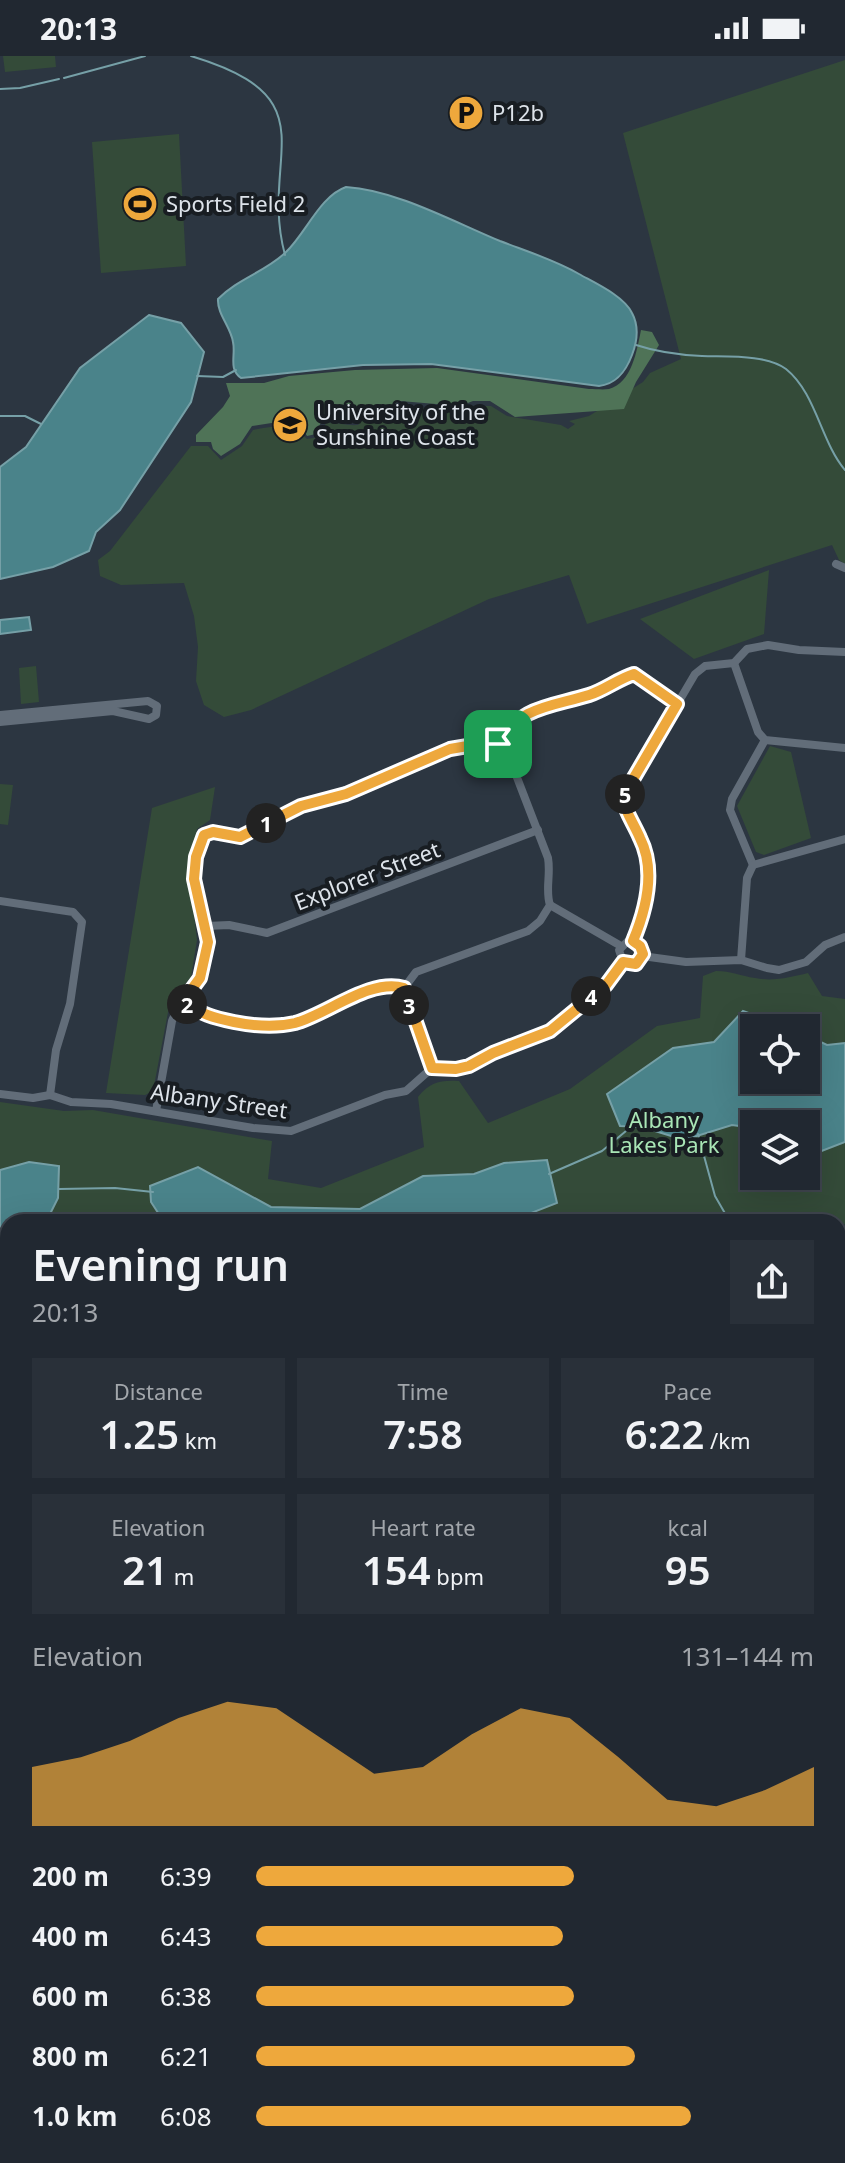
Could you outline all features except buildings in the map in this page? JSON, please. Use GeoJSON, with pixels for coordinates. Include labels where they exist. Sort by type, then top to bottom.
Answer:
{"type":"FeatureCollection","features":[{"type":"Feature","properties":{"kind":"street"},"geometry":{"type":"LineString","coordinates":[[621,946],[633,941],[644,909],[650,871],[642,840],[626,812],[622,798],[695,674],[705,666],[734,663],[747,649],[768,645],[845,652]]}},
{"type":"Feature","properties":{"kind":"street"},"geometry":{"type":"LineString","coordinates":[[734,663],[758,732],[765,740],[845,748]]}},
{"type":"Feature","properties":{"kind":"street"},"geometry":{"type":"LineString","coordinates":[[498,744],[509,725],[543,706],[592,694],[617,679],[634,674],[677,704]]}},
{"type":"Feature","properties":{"kind":"street"},"geometry":{"type":"LineString","coordinates":[[0,715],[113,708]]}},
{"type":"Feature","properties":{"kind":"street"},"geometry":{"type":"LineString","coordinates":[[0,722],[22,716]]}},
{"type":"Feature","properties":{"kind":"street"},"geometry":{"type":"LineString","coordinates":[[741,960],[747,878],[753,865],[730,810],[732,799],[765,740]]}},
{"type":"Feature","properties":{"kind":"street"},"geometry":{"type":"LineString","coordinates":[[156,1111],[172,1021],[200,978],[208,942],[194,879],[196,857],[204,835],[213,832],[240,837],[301,806],[346,794],[450,749],[491,742],[506,749],[538,830],[550,871],[546,893],[550,905],[621,946]]}},
{"type":"Feature","properties":{"kind":"street","name":"Explorer Street"},"geometry":{"type":"LineString","coordinates":[[206,926],[229,925],[267,933],[538,830]]}},
{"type":"Feature","properties":{"kind":"street"},"geometry":{"type":"LineString","coordinates":[[753,865],[845,839]]}},
{"type":"Feature","properties":{"kind":"street"},"geometry":{"type":"LineString","coordinates":[[0,901],[73,912],[82,922],[70,1004],[57,1047],[50,1095]]}},
{"type":"Feature","properties":{"kind":"street"},"geometry":{"type":"LineString","coordinates":[[404,988],[416,972],[528,931],[540,921],[550,905]]}},
{"type":"Feature","properties":{"kind":"street"},"geometry":{"type":"LineString","coordinates":[[642,956],[686,962],[741,960],[772,970],[788,969],[806,962],[825,945],[845,937]]}},
{"type":"Feature","properties":{"kind":"street"},"geometry":{"type":"LineString","coordinates":[[623,962],[636,964],[642,956],[641,947],[633,941]]}},
{"type":"Feature","properties":{"kind":"street"},"geometry":{"type":"LineString","coordinates":[[621,946],[619,954],[623,962]]}},
{"type":"Feature","properties":{"kind":"street"},"geometry":{"type":"LineString","coordinates":[[404,988],[432,1068],[456,1069],[550,1031],[606,985],[623,962]]}},
{"type":"Feature","properties":{"kind":"street"},"geometry":{"type":"LineString","coordinates":[[183,1001],[208,1017],[258,1027],[295,1023],[377,987],[404,988]]}},
{"type":"Feature","properties":{"kind":"street","name":"Albany Street"},"geometry":{"type":"LineString","coordinates":[[0,1094],[33,1098],[50,1095],[71,1102],[111,1104],[253,1128],[291,1131],[385,1095],[406,1091],[432,1068]]}},
{"type":"Feature","properties":{"kind":"green space"},"geometry":{"type":"Polygon","coordinates":[[[3,56],[55,56],[56,67],[5,72],[3,56]]]}},
{"type":"Feature","properties":{"kind":"green space"},"geometry":{"type":"Polygon","coordinates":[[[845,60],[845,564],[839,560],[832,545],[587,624],[569,575],[489,599],[251,710],[224,717],[204,705],[196,681],[198,647],[194,616],[184,583],[121,585],[100,576],[98,560],[110,551],[191,446],[208,446],[221,460],[242,446],[253,430],[289,428],[307,439],[319,437],[326,423],[358,425],[366,415],[380,416],[402,406],[460,411],[472,406],[491,406],[507,416],[561,425],[568,429],[575,424],[569,421],[589,416],[643,382],[650,373],[681,359],[623,133],[845,60]]]}},
{"type":"Feature","properties":{"kind":"green space","name":"Sports Field 2"},"geometry":{"type":"Polygon","coordinates":[[[179,134],[186,266],[101,273],[92,142],[179,134]]]}},
{"type":"Feature","properties":{"kind":"green space"},"geometry":{"type":"Polygon","coordinates":[[[641,330],[652,332],[659,345],[636,382],[624,409],[515,417],[490,401],[473,401],[460,406],[400,401],[376,413],[362,411],[357,422],[347,423],[337,418],[321,422],[316,434],[307,436],[301,426],[278,422],[252,426],[240,444],[221,456],[213,449],[211,442],[196,442],[196,435],[230,396],[226,383],[264,383],[289,376],[355,370],[437,368],[589,389],[609,389],[617,386],[628,373],[641,330]]]}},
{"type":"Feature","properties":{"kind":"green space"},"geometry":{"type":"Polygon","coordinates":[[[769,570],[764,634],[694,659],[640,619],[769,570]]]}},
{"type":"Feature","properties":{"kind":"green space"},"geometry":{"type":"Polygon","coordinates":[[[36,666],[39,702],[21,704],[19,668],[36,666]]]}},
{"type":"Feature","properties":{"kind":"green space"},"geometry":{"type":"Polygon","coordinates":[[[770,746],[791,752],[811,838],[764,855],[756,852],[737,806],[770,746]]]}},
{"type":"Feature","properties":{"kind":"green space"},"geometry":{"type":"Polygon","coordinates":[[[0,784],[13,785],[8,825],[0,824],[0,784]]]}},
{"type":"Feature","properties":{"kind":"green space"},"geometry":{"type":"Polygon","coordinates":[[[215,787],[210,820],[197,829],[189,872],[197,940],[191,977],[170,1002],[153,1091],[145,1095],[106,1093],[152,808],[215,787]]]}},
{"type":"Feature","properties":{"kind":"green space","name":"Albany Lakes Park"},"geometry":{"type":"Polygon","coordinates":[[[716,971],[768,979],[808,973],[822,996],[845,999],[845,1214],[0,1214],[0,1102],[64,1111],[93,1110],[272,1141],[268,1179],[321,1188],[424,1147],[418,1097],[431,1085],[459,1081],[488,1123],[570,1089],[657,1026],[700,1018],[703,976],[716,971]]]}},
{"type":"Feature","properties":{"kind":"water"},"geometry":{"type":"Polygon","coordinates":[[[346,187],[385,194],[424,208],[560,264],[608,290],[623,301],[636,323],[635,345],[624,371],[611,383],[599,386],[431,364],[363,365],[241,378],[235,370],[232,336],[218,299],[278,259],[328,198],[346,187]]]}},
{"type":"Feature","properties":{"kind":"water"},"geometry":{"type":"Polygon","coordinates":[[[149,315],[181,323],[204,352],[191,402],[120,510],[96,532],[89,551],[53,567],[0,579],[0,467],[26,447],[80,368],[149,315]]]}},
{"type":"Feature","properties":{"kind":"water"},"geometry":{"type":"Polygon","coordinates":[[[29,617],[31,630],[0,634],[0,620],[29,617]]]}},
{"type":"Feature","properties":{"kind":"water"},"geometry":{"type":"Polygon","coordinates":[[[740,1014],[740,1094],[820,1094],[820,1042],[827,1045],[845,1043],[845,1142],[820,1152],[820,1110],[740,1110],[740,1126],[732,1125],[684,1140],[642,1127],[620,1126],[607,1094],[673,1048],[714,1042],[740,1014]]]}},
{"type":"Feature","properties":{"kind":"water"},"geometry":{"type":"Polygon","coordinates":[[[547,1160],[557,1203],[529,1214],[159,1214],[151,1202],[150,1186],[198,1167],[271,1207],[360,1209],[423,1176],[474,1174],[504,1163],[547,1160]]]}},
{"type":"Feature","properties":{"kind":"water"},"geometry":{"type":"Polygon","coordinates":[[[29,1162],[59,1166],[58,1198],[50,1214],[0,1214],[0,1170],[29,1162]]]}},
{"type":"Feature","properties":{"kind":"waterway"},"geometry":{"type":"LineString","coordinates":[[64,78],[145,56]]}},
{"type":"Feature","properties":{"kind":"waterway"},"geometry":{"type":"LineString","coordinates":[[191,56],[235,73],[262,91],[276,111],[282,134],[279,220],[285,255]]}},
{"type":"Feature","properties":{"kind":"waterway"},"geometry":{"type":"LineString","coordinates":[[0,89],[59,79]]}},
{"type":"Feature","properties":{"kind":"waterway"},"geometry":{"type":"LineString","coordinates":[[636,345],[677,354],[746,357],[778,364],[796,379],[804,391],[845,470]]}},
{"type":"Feature","properties":{"kind":"waterway"},"geometry":{"type":"LineString","coordinates":[[197,376],[223,377],[236,370]]}},
{"type":"Feature","properties":{"kind":"waterway"},"geometry":{"type":"LineString","coordinates":[[0,416],[25,416],[41,424]]}},
{"type":"Feature","properties":{"kind":"waterway"},"geometry":{"type":"LineString","coordinates":[[549,1174],[602,1151],[632,1126]]}},
{"type":"Feature","properties":{"kind":"waterway"},"geometry":{"type":"LineString","coordinates":[[698,1134],[715,1196],[725,1214]]}},
{"type":"Feature","properties":{"kind":"waterway"},"geometry":{"type":"LineString","coordinates":[[59,1189],[115,1188],[153,1192]]}},
{"type":"Feature","properties":{"kind":"place","name":"P12b"},"geometry":{"type":"Point","coordinates":[466,113]}},
{"type":"Feature","properties":{"kind":"place","name":"Sports Field 2"},"geometry":{"type":"Point","coordinates":[140,204]}},
{"type":"Feature","properties":{"kind":"place","name":"University of the Sunshine Coast"},"geometry":{"type":"Point","coordinates":[290,425]}},
{"type":"Feature","properties":{"kind":"route"},"geometry":{"type":"LineString","coordinates":[[634,674],[677,704],[622,798],[626,812],[642,840],[650,871],[644,909],[633,941],[639,944],[643,952],[636,964],[623,962],[606,985],[550,1031],[456,1069],[432,1068],[404,988],[397,986],[377,987],[295,1023],[273,1026],[258,1027],[208,1017],[183,1001],[200,978],[208,942],[194,879],[196,857],[204,835],[213,832],[240,837],[301,806],[346,794],[450,749],[491,742],[498,744],[509,725],[543,706],[592,694],[617,679],[634,674]]}}]}
